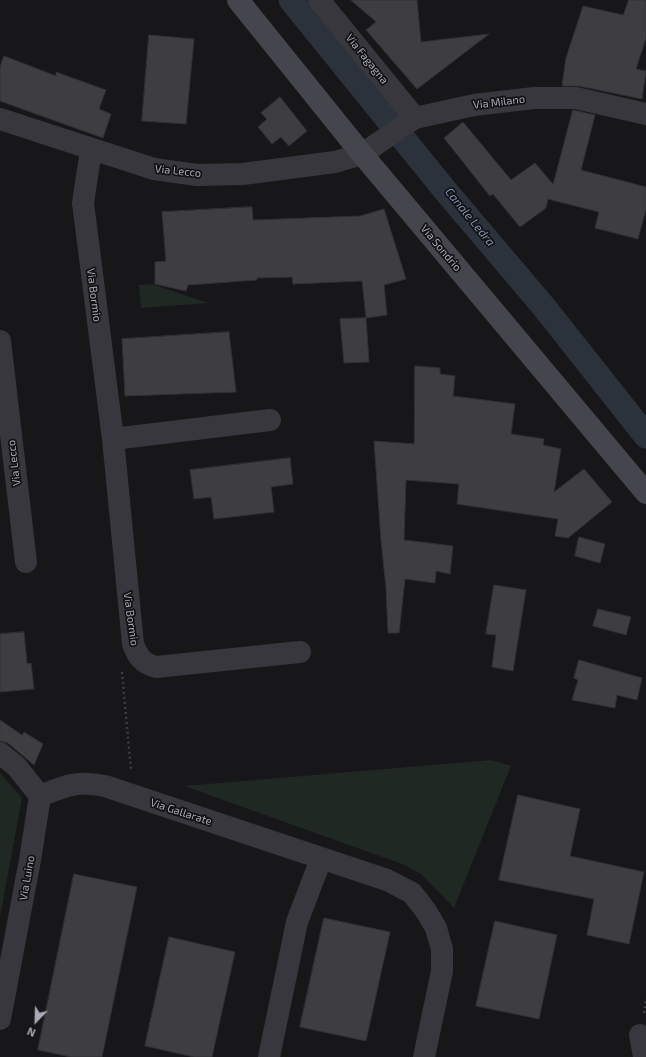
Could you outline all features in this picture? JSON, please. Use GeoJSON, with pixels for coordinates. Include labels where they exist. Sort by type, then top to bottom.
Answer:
{"type":"FeatureCollection","features":[{"type":"Feature","properties":{"kind":"street","name":"Via Sondrio"},"geometry":{"type":"LineString","coordinates":[[238,0],[368,150],[646,493]]}},
{"type":"Feature","properties":{"kind":"street","name":"Via Fagagna"},"geometry":{"type":"LineString","coordinates":[[319,0],[412,120]]}},
{"type":"Feature","properties":{"kind":"street","name":"Via Milano"},"geometry":{"type":"LineString","coordinates":[[368,150],[412,120],[474,105],[534,98],[576,98],[646,114]]}},
{"type":"Feature","properties":{"kind":"street","name":"Via Lecco"},"geometry":{"type":"LineString","coordinates":[[0,119],[91,150],[154,169],[196,175],[243,174],[285,170],[335,162],[368,150]]}},
{"type":"Feature","properties":{"kind":"street","name":"Via Bormio"},"geometry":{"type":"LineString","coordinates":[[91,150],[83,203],[112,439],[133,644],[138,656],[145,664],[156,667],[300,652]]}},
{"type":"Feature","properties":{"kind":"street","name":"Via Lecco"},"geometry":{"type":"LineString","coordinates":[[0,341],[26,562]]}},
{"type":"Feature","properties":{"kind":"street"},"geometry":{"type":"LineString","coordinates":[[112,439],[270,420]]}},
{"type":"Feature","properties":{"kind":"street"},"geometry":{"type":"LineString","coordinates":[[0,752],[17,767],[40,796]]}},
{"type":"Feature","properties":{"kind":"street","name":"Via Gallarate"},"geometry":{"type":"LineString","coordinates":[[40,796],[71,784],[88,782],[387,880],[412,893],[426,911],[436,928],[442,949],[442,971],[424,1057]]}},
{"type":"Feature","properties":{"kind":"street","name":"Via Luino"},"geometry":{"type":"LineString","coordinates":[[0,1019],[30,860],[40,796]]}},
{"type":"Feature","properties":{"kind":"street"},"geometry":{"type":"LineString","coordinates":[[269,1057],[297,922],[321,859]]}},
{"type":"Feature","properties":{"kind":"street"},"geometry":{"type":"LineString","coordinates":[[640,1035],[644,1057]]}},
{"type":"Feature","properties":{"kind":"path"},"geometry":{"type":"LineString","coordinates":[[134,796],[121,673],[138,656]]}},
{"type":"Feature","properties":{"kind":"shaded area"},"geometry":{"type":"Polygon","coordinates":[[[152,284],[208,303],[141,308],[139,285],[152,284]]]}},
{"type":"Feature","properties":{"kind":"shaded area"},"geometry":{"type":"Polygon","coordinates":[[[492,760],[511,766],[454,908],[421,874],[402,864],[184,786],[492,760]]]}},
{"type":"Feature","properties":{"kind":"shaded area"},"geometry":{"type":"Polygon","coordinates":[[[0,773],[22,798],[0,917],[0,773]]]}},
{"type":"Feature","properties":{"kind":"building"},"geometry":{"type":"Polygon","coordinates":[[[351,0],[417,0],[421,42],[489,34],[417,89],[366,30],[376,22],[351,0]]]}},
{"type":"Feature","properties":{"kind":"building"},"geometry":{"type":"Polygon","coordinates":[[[629,0],[646,0],[646,38],[636,69],[646,71],[642,99],[579,86],[562,86],[566,58],[583,6],[623,15],[629,0]]]}},
{"type":"Feature","properties":{"kind":"building"},"geometry":{"type":"Polygon","coordinates":[[[149,35],[194,39],[186,124],[142,121],[149,35]]]}},
{"type":"Feature","properties":{"kind":"building"},"geometry":{"type":"Polygon","coordinates":[[[4,56],[56,76],[56,72],[106,90],[99,109],[111,114],[103,138],[0,101],[0,67],[4,56]]]}},
{"type":"Feature","properties":{"kind":"building"},"geometry":{"type":"Polygon","coordinates":[[[280,97],[307,131],[289,146],[281,137],[272,144],[258,127],[267,119],[261,113],[280,97]]]}},
{"type":"Feature","properties":{"kind":"building"},"geometry":{"type":"Polygon","coordinates":[[[573,110],[595,115],[581,170],[646,187],[646,209],[638,239],[595,228],[599,212],[548,199],[546,208],[520,227],[493,194],[490,196],[444,138],[463,122],[511,180],[535,163],[553,184],[573,110]]]}},
{"type":"Feature","properties":{"kind":"building"},"geometry":{"type":"Polygon","coordinates":[[[252,207],[253,220],[360,216],[384,209],[406,279],[384,285],[387,315],[366,318],[362,281],[293,284],[292,277],[257,278],[257,280],[188,285],[186,291],[155,284],[155,262],[166,261],[162,212],[252,207]]]}},
{"type":"Feature","properties":{"kind":"building"},"geometry":{"type":"Polygon","coordinates":[[[366,318],[369,362],[344,363],[340,319],[366,318]]]}},
{"type":"Feature","properties":{"kind":"building"},"geometry":{"type":"Polygon","coordinates":[[[229,332],[236,392],[125,396],[122,339],[229,332]]]}},
{"type":"Feature","properties":{"kind":"building"},"geometry":{"type":"Polygon","coordinates":[[[415,366],[440,368],[440,374],[455,376],[453,396],[515,404],[511,434],[544,439],[543,445],[561,449],[554,492],[584,469],[612,502],[568,538],[555,536],[558,519],[457,504],[459,484],[406,480],[404,540],[453,546],[450,574],[436,571],[435,583],[405,579],[399,633],[388,633],[386,588],[374,441],[414,444],[415,366]]]}},
{"type":"Feature","properties":{"kind":"building"},"geometry":{"type":"Polygon","coordinates":[[[290,458],[293,484],[271,487],[274,512],[214,519],[211,497],[194,499],[190,470],[290,458]]]}},
{"type":"Feature","properties":{"kind":"building"},"geometry":{"type":"Polygon","coordinates":[[[579,537],[605,544],[600,563],[575,556],[579,537]]]}},
{"type":"Feature","properties":{"kind":"building"},"geometry":{"type":"Polygon","coordinates":[[[494,585],[526,590],[513,671],[492,667],[496,635],[486,634],[494,585]]]}},
{"type":"Feature","properties":{"kind":"building"},"geometry":{"type":"Polygon","coordinates":[[[598,609],[631,617],[626,635],[593,626],[598,609]]]}},
{"type":"Feature","properties":{"kind":"building"},"geometry":{"type":"Polygon","coordinates":[[[24,632],[27,664],[31,663],[34,689],[0,692],[0,634],[24,632]]]}},
{"type":"Feature","properties":{"kind":"building"},"geometry":{"type":"Polygon","coordinates":[[[579,660],[642,678],[637,700],[617,695],[615,708],[572,700],[578,680],[574,678],[579,660]]]}},
{"type":"Feature","properties":{"kind":"building"},"geometry":{"type":"Polygon","coordinates":[[[0,720],[22,735],[24,732],[43,744],[34,765],[8,743],[0,741],[0,720]]]}},
{"type":"Feature","properties":{"kind":"building"},"geometry":{"type":"Polygon","coordinates":[[[518,795],[580,809],[570,856],[644,872],[629,944],[587,935],[594,899],[499,880],[518,795]]]}},
{"type":"Feature","properties":{"kind":"building"},"geometry":{"type":"Polygon","coordinates":[[[74,874],[137,887],[102,1057],[71,1057],[38,1050],[74,874]]]}},
{"type":"Feature","properties":{"kind":"building"},"geometry":{"type":"Polygon","coordinates":[[[324,918],[390,932],[366,1041],[300,1027],[324,918]]]}},
{"type":"Feature","properties":{"kind":"building"},"geometry":{"type":"Polygon","coordinates":[[[495,921],[557,935],[539,1019],[476,1006],[495,921]]]}},
{"type":"Feature","properties":{"kind":"building"},"geometry":{"type":"Polygon","coordinates":[[[169,937],[235,952],[212,1057],[194,1057],[145,1046],[169,937]]]}},
{"type":"Feature","properties":{"kind":"waterway","name":"Canale Ledra"},"geometry":{"type":"LineString","coordinates":[[291,0],[444,189],[544,307],[646,436]]}}]}
